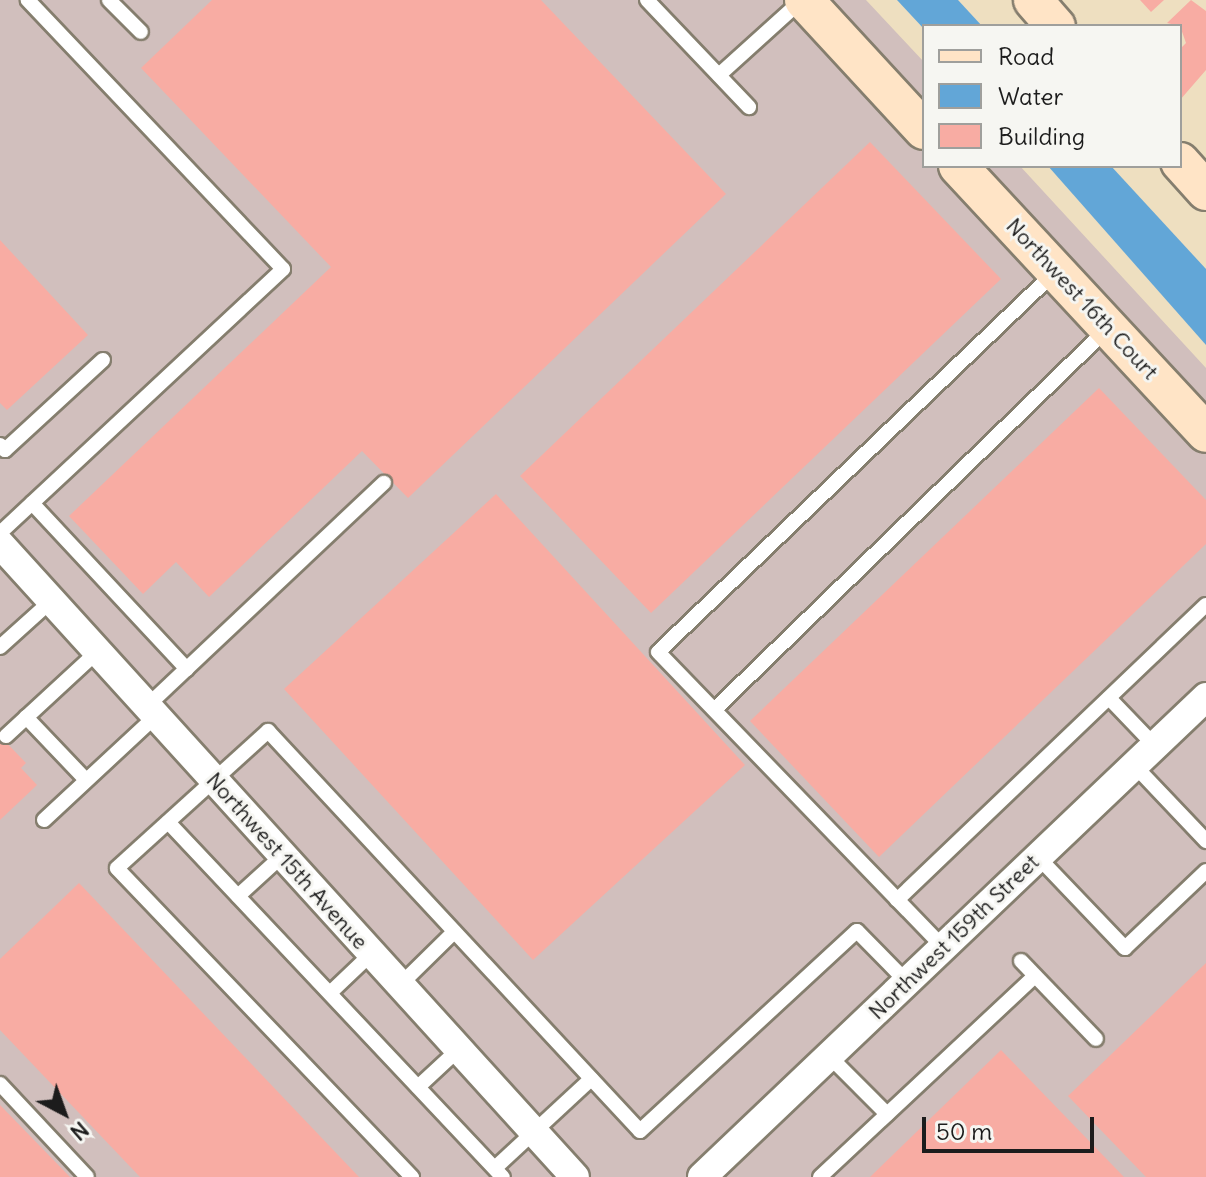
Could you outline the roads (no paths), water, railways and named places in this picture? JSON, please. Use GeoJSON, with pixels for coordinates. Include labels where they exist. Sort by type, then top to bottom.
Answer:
{"type":"FeatureCollection","features":[{"type":"Feature","properties":{"kind":"street"},"geometry":{"type":"LineString","coordinates":[[803,0],[922,128]]}},
{"type":"Feature","properties":{"kind":"street"},"geometry":{"type":"LineString","coordinates":[[1033,0],[1054,24]]}},
{"type":"Feature","properties":{"kind":"street"},"geometry":{"type":"LineString","coordinates":[[1182,164],[1206,191]]}},
{"type":"Feature","properties":{"kind":"street","name":"Northwest 16th Court"},"geometry":{"type":"LineString","coordinates":[[960,168],[1206,433]]}},
{"type":"Feature","properties":{"kind":"street","name":"Northwest 15th Avenue"},"geometry":{"type":"LineString","coordinates":[[0,544],[95,654],[283,855],[575,1177]]}},
{"type":"Feature","properties":{"kind":"street","name":"Northwest 159th Street"},"geometry":{"type":"LineString","coordinates":[[702,1177],[1206,697]]}},
{"type":"Feature","properties":{"kind":"lane"},"geometry":{"type":"LineString","coordinates":[[0,533],[283,269],[28,0]]}},
{"type":"Feature","properties":{"kind":"lane"},"geometry":{"type":"LineString","coordinates":[[109,0],[141,32]]}},
{"type":"Feature","properties":{"kind":"lane"},"geometry":{"type":"LineString","coordinates":[[647,0],[749,107]]}},
{"type":"Feature","properties":{"kind":"lane"},"geometry":{"type":"LineString","coordinates":[[719,75],[803,0]]}},
{"type":"Feature","properties":{"kind":"lane"},"geometry":{"type":"LineString","coordinates":[[943,947],[658,652],[1056,271]]}},
{"type":"Feature","properties":{"kind":"lane"},"geometry":{"type":"LineString","coordinates":[[714,710],[1108,328]]}},
{"type":"Feature","properties":{"kind":"lane"},"geometry":{"type":"LineString","coordinates":[[0,445],[5,450],[103,360]]}},
{"type":"Feature","properties":{"kind":"lane"},"geometry":{"type":"LineString","coordinates":[[44,820],[86,780],[187,669],[384,483]]}},
{"type":"Feature","properties":{"kind":"lane"},"geometry":{"type":"LineString","coordinates":[[32,503],[187,669]]}},
{"type":"Feature","properties":{"kind":"lane"},"geometry":{"type":"LineString","coordinates":[[0,647],[50,602]]}},
{"type":"Feature","properties":{"kind":"lane"},"geometry":{"type":"LineString","coordinates":[[897,900],[1206,605]]}},
{"type":"Feature","properties":{"kind":"lane"},"geometry":{"type":"LineString","coordinates":[[6,736],[95,654]]}},
{"type":"Feature","properties":{"kind":"lane"},"geometry":{"type":"LineString","coordinates":[[1109,698],[1206,841]]}},
{"type":"Feature","properties":{"kind":"lane"},"geometry":{"type":"LineString","coordinates":[[26,717],[86,780]]}},
{"type":"Feature","properties":{"kind":"lane"},"geometry":{"type":"LineString","coordinates":[[412,1177],[117,868],[268,731],[640,1131],[857,931],[907,982]]}},
{"type":"Feature","properties":{"kind":"lane"},"geometry":{"type":"LineString","coordinates":[[168,822],[499,1172],[534,1132],[591,1079]]}},
{"type":"Feature","properties":{"kind":"lane"},"geometry":{"type":"LineString","coordinates":[[238,896],[283,855]]}},
{"type":"Feature","properties":{"kind":"lane"},"geometry":{"type":"LineString","coordinates":[[1038,857],[1125,948],[1206,871]]}},
{"type":"Feature","properties":{"kind":"lane"},"geometry":{"type":"LineString","coordinates":[[400,985],[454,932]]}},
{"type":"Feature","properties":{"kind":"lane"},"geometry":{"type":"LineString","coordinates":[[330,993],[372,953]]}},
{"type":"Feature","properties":{"kind":"lane"},"geometry":{"type":"LineString","coordinates":[[1021,961],[1096,1039]]}},
{"type":"Feature","properties":{"kind":"lane"},"geometry":{"type":"LineString","coordinates":[[820,1177],[1035,976]]}},
{"type":"Feature","properties":{"kind":"lane"},"geometry":{"type":"LineString","coordinates":[[418,1087],[459,1049]]}},
{"type":"Feature","properties":{"kind":"lane"},"geometry":{"type":"LineString","coordinates":[[829,1056],[887,1114]]}},
{"type":"Feature","properties":{"kind":"lane"},"geometry":{"type":"LineString","coordinates":[[0,1084],[87,1177]]}},
{"type":"Feature","properties":{"kind":"water"},"geometry":{"type":"Polygon","coordinates":[[[897,0],[958,0],[980,24],[922,24],[922,27],[897,0]]]}},
{"type":"Feature","properties":{"kind":"water"},"geometry":{"type":"Polygon","coordinates":[[[1050,168],[1113,168],[1206,269],[1206,345],[1050,168]]]}}]}
